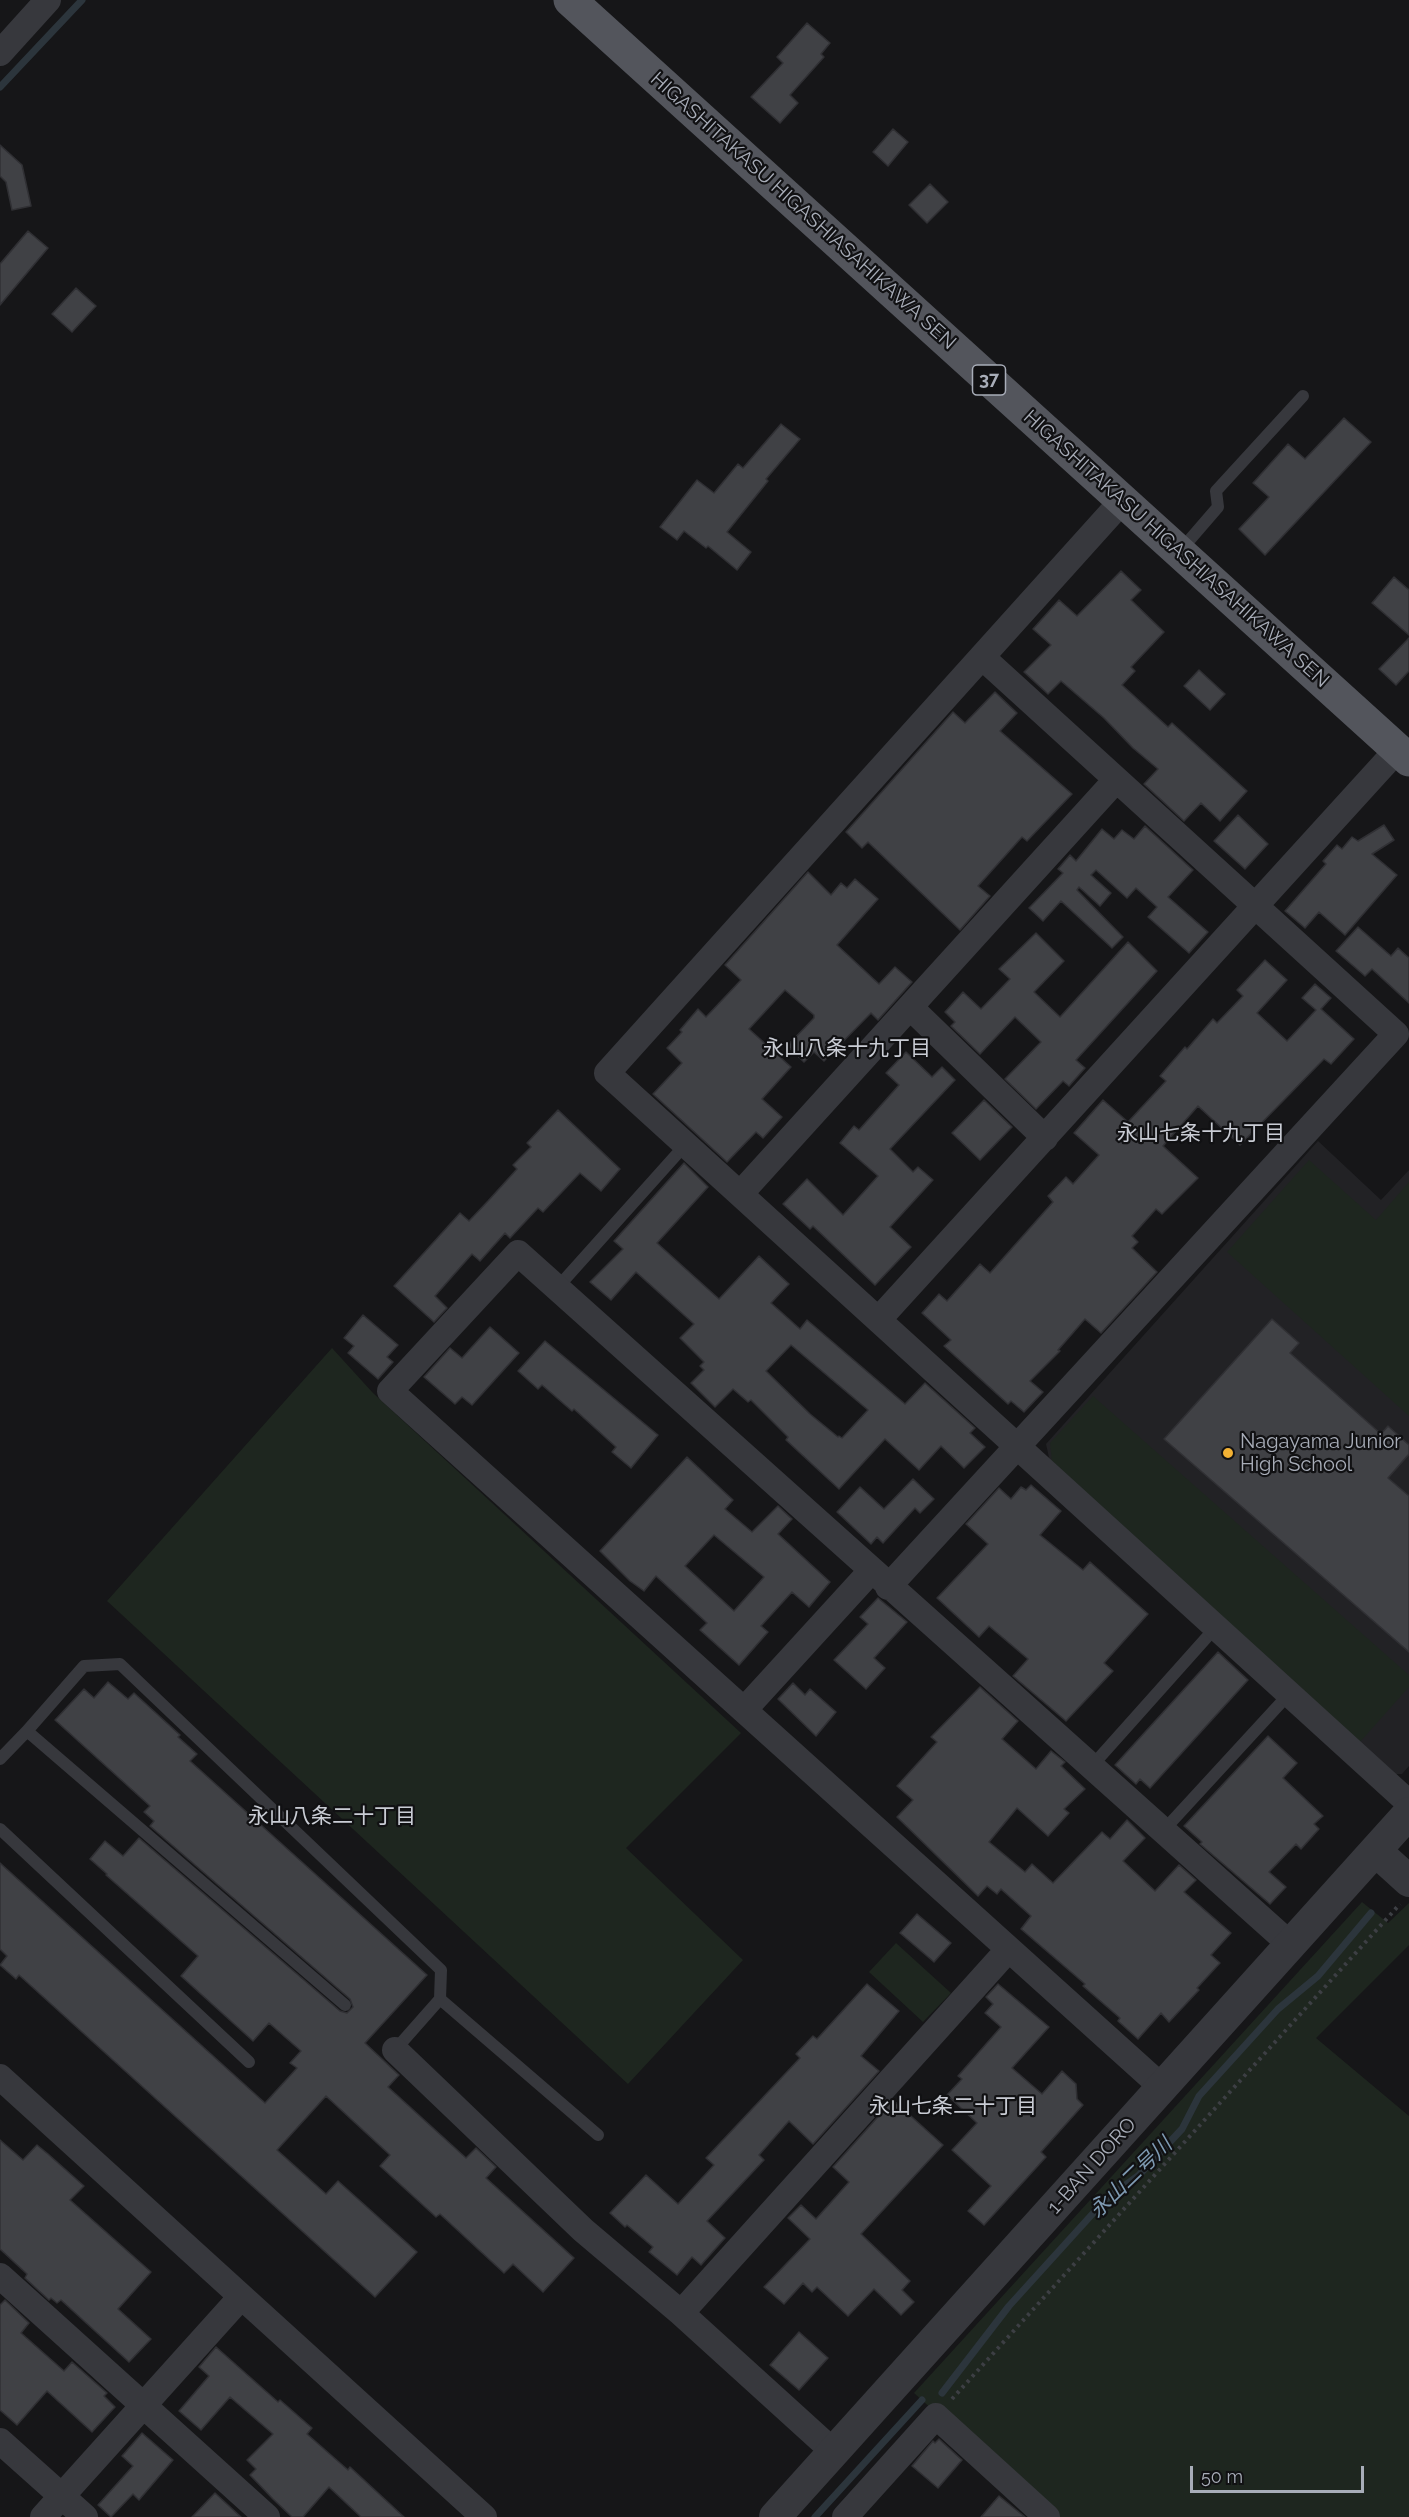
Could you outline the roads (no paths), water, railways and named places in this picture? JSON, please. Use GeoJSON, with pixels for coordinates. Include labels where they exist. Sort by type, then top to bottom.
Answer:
{"type":"FeatureCollection","features":[{"type":"Feature","properties":{"kind":"main road","name":"HIGASHITAKASU HIGASHIASAHIKAWA SEN"},"geometry":{"type":"LineString","coordinates":[[570,0],[1403,754]]}},
{"type":"Feature","properties":{"kind":"street"},"geometry":{"type":"LineString","coordinates":[[0,53],[48,0]]}},
{"type":"Feature","properties":{"kind":"street"},"geometry":{"type":"LineString","coordinates":[[1123,500],[608,1073],[1409,1803]]}},
{"type":"Feature","properties":{"kind":"street"},"geometry":{"type":"LineString","coordinates":[[744,1710],[1018,1446],[1395,1034],[982,657]]}},
{"type":"Feature","properties":{"kind":"street"},"geometry":{"type":"LineString","coordinates":[[879,1318],[1256,907],[1403,754]]}},
{"type":"Feature","properties":{"kind":"street"},"geometry":{"type":"LineString","coordinates":[[740,1194],[1116,780]]}},
{"type":"Feature","properties":{"kind":"street"},"geometry":{"type":"LineString","coordinates":[[911,1008],[1045,1138]]}},
{"type":"Feature","properties":{"kind":"street"},"geometry":{"type":"LineString","coordinates":[[1163,2088],[390,1391],[518,1253],[1291,1945]]}},
{"type":"Feature","properties":{"kind":"street","name":"1-BAN DORO"},"geometry":{"type":"LineString","coordinates":[[775,2517],[832,2451],[1409,1814]]}},
{"type":"Feature","properties":{"kind":"street"},"geometry":{"type":"LineString","coordinates":[[1376,1851],[1407,1890]]}},
{"type":"Feature","properties":{"kind":"street"},"geometry":{"type":"LineString","coordinates":[[681,2313],[1008,1950]]}},
{"type":"Feature","properties":{"kind":"street"},"geometry":{"type":"LineString","coordinates":[[395,2050],[583,2230],[681,2313],[832,2451]]}},
{"type":"Feature","properties":{"kind":"street"},"geometry":{"type":"LineString","coordinates":[[0,2077],[484,2517]]}},
{"type":"Feature","properties":{"kind":"street"},"geometry":{"type":"LineString","coordinates":[[0,2276],[267,2517]]}},
{"type":"Feature","properties":{"kind":"street"},"geometry":{"type":"LineString","coordinates":[[43,2517],[241,2297]]}},
{"type":"Feature","properties":{"kind":"street"},"geometry":{"type":"LineString","coordinates":[[859,2512],[936,2416],[1047,2517]]}},
{"type":"Feature","properties":{"kind":"street"},"geometry":{"type":"LineString","coordinates":[[0,2441],[85,2517]]}},
{"type":"Feature","properties":{"kind":"lane"},"geometry":{"type":"LineString","coordinates":[[1179,551],[1218,507],[1216,491],[1303,396]]}},
{"type":"Feature","properties":{"kind":"lane"},"geometry":{"type":"LineString","coordinates":[[557,1288],[686,1144]]}},
{"type":"Feature","properties":{"kind":"lane"},"geometry":{"type":"LineString","coordinates":[[1091,1767],[1216,1627]]}},
{"type":"Feature","properties":{"kind":"lane"},"geometry":{"type":"LineString","coordinates":[[0,1759],[84,1666],[120,1664],[441,1970],[440,1999],[395,2050]]}},
{"type":"Feature","properties":{"kind":"lane"},"geometry":{"type":"LineString","coordinates":[[1163,1831],[1289,1694]]}},
{"type":"Feature","properties":{"kind":"lane"},"geometry":{"type":"LineString","coordinates":[[27,1731],[345,2005]]}},
{"type":"Feature","properties":{"kind":"lane"},"geometry":{"type":"LineString","coordinates":[[0,1829],[249,2062]]}},
{"type":"Feature","properties":{"kind":"lane"},"geometry":{"type":"LineString","coordinates":[[440,1999],[598,2135]]}},
{"type":"Feature","properties":{"kind":"waterway"},"geometry":{"type":"LineString","coordinates":[[0,87],[82,0]]}},
{"type":"Feature","properties":{"kind":"waterway","name":"永山二号川"},"geometry":{"type":"LineString","coordinates":[[942,2393],[1009,2306],[1106,2199],[1139,2175],[1182,2129],[1199,2096],[1278,2009],[1318,1976],[1371,1913]]}},
{"type":"Feature","properties":{"kind":"waterway","name":"永山二号川"},"geometry":{"type":"LineString","coordinates":[[815,2517],[922,2400]]}},
{"type":"Feature","properties":{"kind":"place","name":"Nagayama Junior High School"},"geometry":{"type":"Point","coordinates":[1228,1453]}},
{"type":"Feature","properties":{"kind":"district","name":"永山八条十九丁目"},"geometry":{"type":"Point","coordinates":[847,1049]}},
{"type":"Feature","properties":{"kind":"district","name":"永山七条十九丁目"},"geometry":{"type":"Point","coordinates":[1201,1134]}},
{"type":"Feature","properties":{"kind":"district","name":"永山八条二十丁目"},"geometry":{"type":"Point","coordinates":[332,1817]}},
{"type":"Feature","properties":{"kind":"district","name":"永山七条二十丁目"},"geometry":{"type":"Point","coordinates":[953,2107]}}]}
